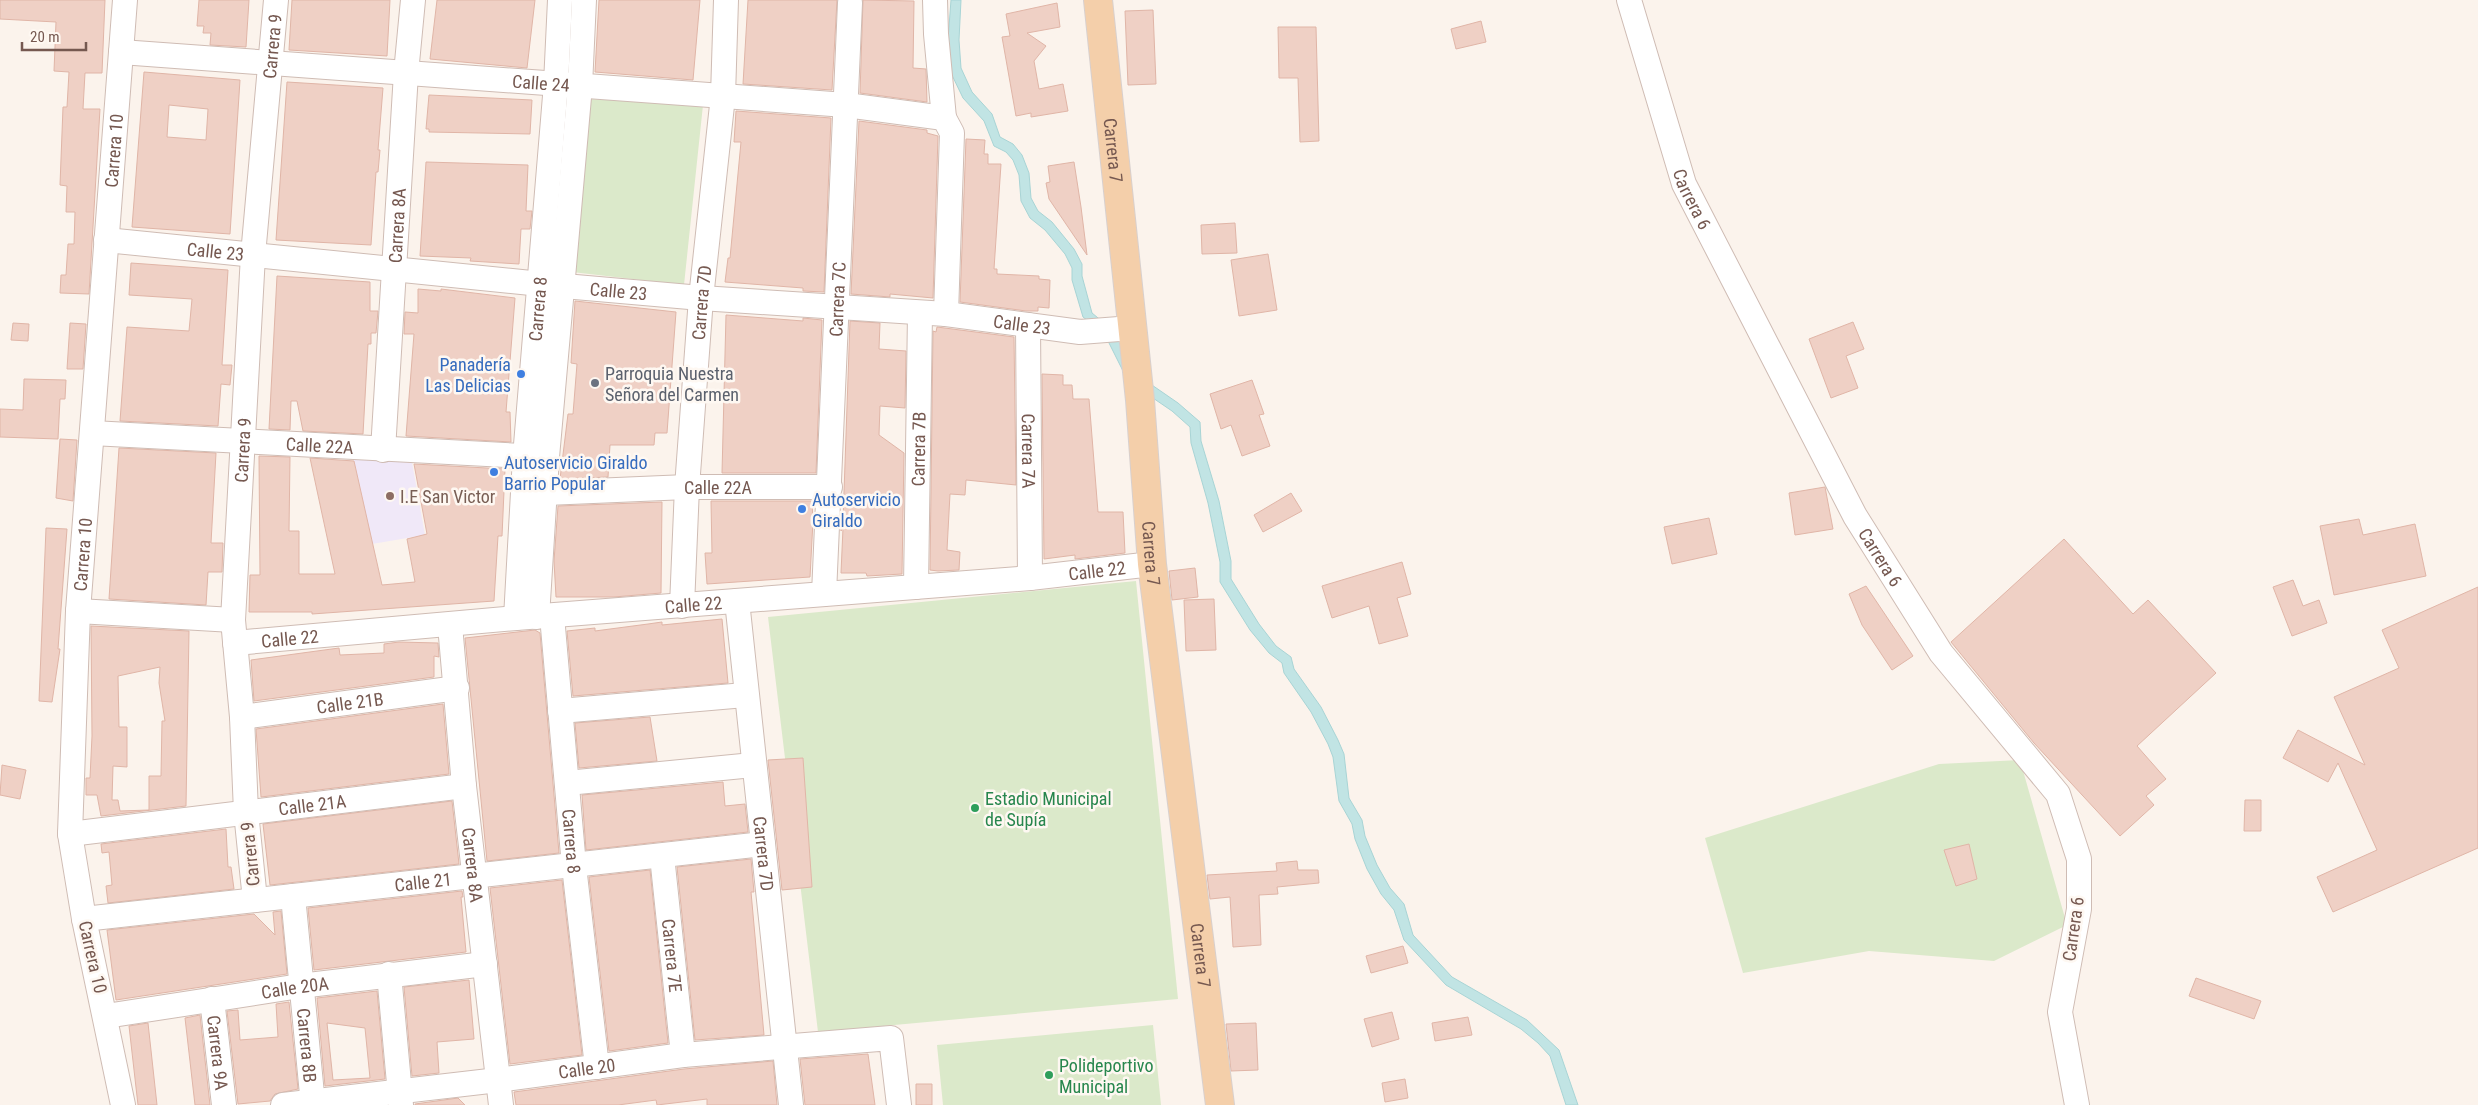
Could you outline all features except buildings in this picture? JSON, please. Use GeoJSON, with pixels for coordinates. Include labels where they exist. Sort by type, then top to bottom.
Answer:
{"type":"FeatureCollection","features":[{"type":"Feature","properties":{"kind":"main road","name":"Carrera 7"},"geometry":{"type":"LineString","coordinates":[[1098,0],[1125,329],[1136,360],[1152,564],[1220,1105]]}},
{"type":"Feature","properties":{"kind":"street","name":"Carrera 10"},"geometry":{"type":"LineString","coordinates":[[123,1105],[106,1016],[84,919],[70,834],[78,611],[125,0]]}},
{"type":"Feature","properties":{"kind":"street","name":"Carrera 9"},"geometry":{"type":"LineString","coordinates":[[255,900],[246,812],[242,717],[234,632],[242,442],[253,256],[276,0]]}},
{"type":"Feature","properties":{"kind":"street","name":"Carrera 8A"},"geometry":{"type":"LineString","coordinates":[[383,450],[406,73],[413,0]]}},
{"type":"Feature","properties":{"kind":"street","name":"Carrera 8"},"geometry":{"type":"LineString","coordinates":[[552,284],[556,84],[560,0]]}},
{"type":"Feature","properties":{"kind":"street","name":"Carrera 8"},"geometry":{"type":"LineString","coordinates":[[584,0],[580,86],[552,284],[536,457],[535,617],[560,711],[574,866],[597,1068]]}},
{"type":"Feature","properties":{"kind":"street","name":"Carrera 7D"},"geometry":{"type":"LineString","coordinates":[[682,606],[687,487],[701,298],[724,96],[726,0]]}},
{"type":"Feature","properties":{"kind":"street"},"geometry":{"type":"LineString","coordinates":[[935,0],[936,34],[948,125],[946,314]]}},
{"type":"Feature","properties":{"kind":"street","name":"Carrera 6"},"geometry":{"type":"LineString","coordinates":[[1629,0],[1684,184],[1855,516],[1941,653],[2058,794],[2078,859],[2079,909],[2060,1012],[2077,1105]]}},
{"type":"Feature","properties":{"kind":"street","name":"Carrera 7C"},"geometry":{"type":"LineString","coordinates":[[824,594],[850,4]]}},
{"type":"Feature","properties":{"kind":"street","name":"Calle 24"},"geometry":{"type":"LineString","coordinates":[[121,52],[846,104],[948,125]]}},
{"type":"Feature","properties":{"kind":"street","name":"Calle 23"},"geometry":{"type":"LineString","coordinates":[[106,240],[394,270],[701,298],[946,314],[1080,332],[1125,329]]}},
{"type":"Feature","properties":{"kind":"street","name":"Carrera 7B"},"geometry":{"type":"LineString","coordinates":[[916,587],[920,313]]}},
{"type":"Feature","properties":{"kind":"street","name":"Carrera 7A"},"geometry":{"type":"LineString","coordinates":[[1028,325],[1030,578]]}},
{"type":"Feature","properties":{"kind":"street","name":"Calle 22A"},"geometry":{"type":"LineString","coordinates":[[92,433],[536,457]]}},
{"type":"Feature","properties":{"kind":"street","name":"Carrera 8"},"geometry":{"type":"LineString","coordinates":[[535,617],[546,493],[536,457]]}},
{"type":"Feature","properties":{"kind":"street","name":"Calle 22A"},"geometry":{"type":"LineString","coordinates":[[546,493],[687,487],[830,487]]}},
{"type":"Feature","properties":{"kind":"street","name":"Calle 22"},"geometry":{"type":"LineString","coordinates":[[78,611],[234,632],[450,625],[1030,578],[1152,564]]}},
{"type":"Feature","properties":{"kind":"street","name":"Carrera 7D"},"geometry":{"type":"LineString","coordinates":[[737,601],[745,695],[791,1105]]}},
{"type":"Feature","properties":{"kind":"street","name":"Carrera 8A"},"geometry":{"type":"LineString","coordinates":[[450,625],[457,688],[464,786],[501,1105]]}},
{"type":"Feature","properties":{"kind":"street","name":"Calle 21B"},"geometry":{"type":"LineString","coordinates":[[242,717],[457,688]]}},
{"type":"Feature","properties":{"kind":"street"},"geometry":{"type":"LineString","coordinates":[[560,711],[745,695]]}},
{"type":"Feature","properties":{"kind":"street"},"geometry":{"type":"LineString","coordinates":[[567,782],[753,765]]}},
{"type":"Feature","properties":{"kind":"street","name":"Calle 21A"},"geometry":{"type":"LineString","coordinates":[[70,834],[464,786]]}},
{"type":"Feature","properties":{"kind":"street","name":"Calle 21"},"geometry":{"type":"LineString","coordinates":[[84,919],[762,844]]}},
{"type":"Feature","properties":{"kind":"street","name":"Carrera 7E"},"geometry":{"type":"LineString","coordinates":[[662,856],[683,1055]]}},
{"type":"Feature","properties":{"kind":"street","name":"Carrera 8B"},"geometry":{"type":"LineString","coordinates":[[293,896],[312,1103]]}},
{"type":"Feature","properties":{"kind":"street","name":"Calle 20A"},"geometry":{"type":"LineString","coordinates":[[106,1016],[300,986],[485,964]]}},
{"type":"Feature","properties":{"kind":"street"},"geometry":{"type":"LineString","coordinates":[[389,974],[400,1098]]}},
{"type":"Feature","properties":{"kind":"street","name":"Carrera 9A"},"geometry":{"type":"LineString","coordinates":[[212,999],[224,1105]]}},
{"type":"Feature","properties":{"kind":"street","name":"Calle 20"},"geometry":{"type":"LineString","coordinates":[[283,1105],[400,1098],[498,1080],[683,1055],[891,1038],[900,1105]]}},
{"type":"Feature","properties":{"kind":"shaded area","name":"I.E San Victor"},"geometry":{"type":"Polygon","coordinates":[[[353,457],[411,457],[425,535],[372,544],[353,457]]]}},
{"type":"Feature","properties":{"kind":"green space"},"geometry":{"type":"Polygon","coordinates":[[[589,99],[703,105],[684,285],[572,272],[589,99]]]}},
{"type":"Feature","properties":{"kind":"green space","name":"Estadio Municipal de Supía"},"geometry":{"type":"Polygon","coordinates":[[[1136,581],[1178,999],[818,1032],[768,617],[1136,581]]]}},
{"type":"Feature","properties":{"kind":"green space"},"geometry":{"type":"Polygon","coordinates":[[[2020,760],[2067,925],[1994,961],[1869,951],[1743,973],[1705,838],[1939,764],[2020,760]]]}},
{"type":"Feature","properties":{"kind":"green space","name":"Polideportivo Municipal"},"geometry":{"type":"Polygon","coordinates":[[[1153,1025],[1161,1105],[943,1105],[937,1045],[1153,1025]]]}},
{"type":"Feature","properties":{"kind":"water"},"geometry":{"type":"Polygon","coordinates":[[[951,0],[961,0],[959,40],[961,68],[972,92],[992,114],[1000,137],[1013,144],[1022,155],[1029,173],[1031,198],[1038,211],[1052,222],[1074,249],[1082,264],[1082,276],[1092,313],[1114,331],[1149,383],[1178,403],[1200,422],[1201,441],[1219,501],[1231,561],[1231,579],[1259,624],[1276,646],[1291,657],[1294,669],[1321,707],[1338,740],[1344,754],[1349,798],[1362,820],[1365,836],[1377,865],[1390,888],[1404,904],[1413,935],[1452,977],[1527,1020],[1559,1050],[1578,1105],[1566,1105],[1550,1056],[1538,1043],[1521,1029],[1446,985],[1404,940],[1394,910],[1381,894],[1367,869],[1355,839],[1352,824],[1339,801],[1333,757],[1328,744],[1311,712],[1284,673],[1282,663],[1269,653],[1250,630],[1220,582],[1220,562],[1208,503],[1191,443],[1190,427],[1172,411],[1128,381],[1104,333],[1083,317],[1072,280],[1072,268],[1065,254],[1045,230],[1030,218],[1021,201],[1019,175],[1013,160],[1006,152],[994,146],[984,121],[963,98],[950,71],[948,40],[951,0]]]}},
{"type":"Feature","properties":{"kind":"place","name":"Panadería Las Delicias"},"geometry":{"type":"Point","coordinates":[521,374]}},
{"type":"Feature","properties":{"kind":"place","name":"Parroquia Nuestra Señora del Carmen"},"geometry":{"type":"Point","coordinates":[595,383]}},
{"type":"Feature","properties":{"kind":"place","name":"Autoservicio Giraldo Barrio Popular"},"geometry":{"type":"Point","coordinates":[494,472]}},
{"type":"Feature","properties":{"kind":"place","name":"I.E San Victor"},"geometry":{"type":"Point","coordinates":[390,496]}},
{"type":"Feature","properties":{"kind":"place","name":"Autoservicio Giraldo"},"geometry":{"type":"Point","coordinates":[802,509]}},
{"type":"Feature","properties":{"kind":"place","name":"Estadio Municipal de Supía"},"geometry":{"type":"Point","coordinates":[975,808]}},
{"type":"Feature","properties":{"kind":"place","name":"Polideportivo Municipal"},"geometry":{"type":"Point","coordinates":[1049,1075]}}]}
